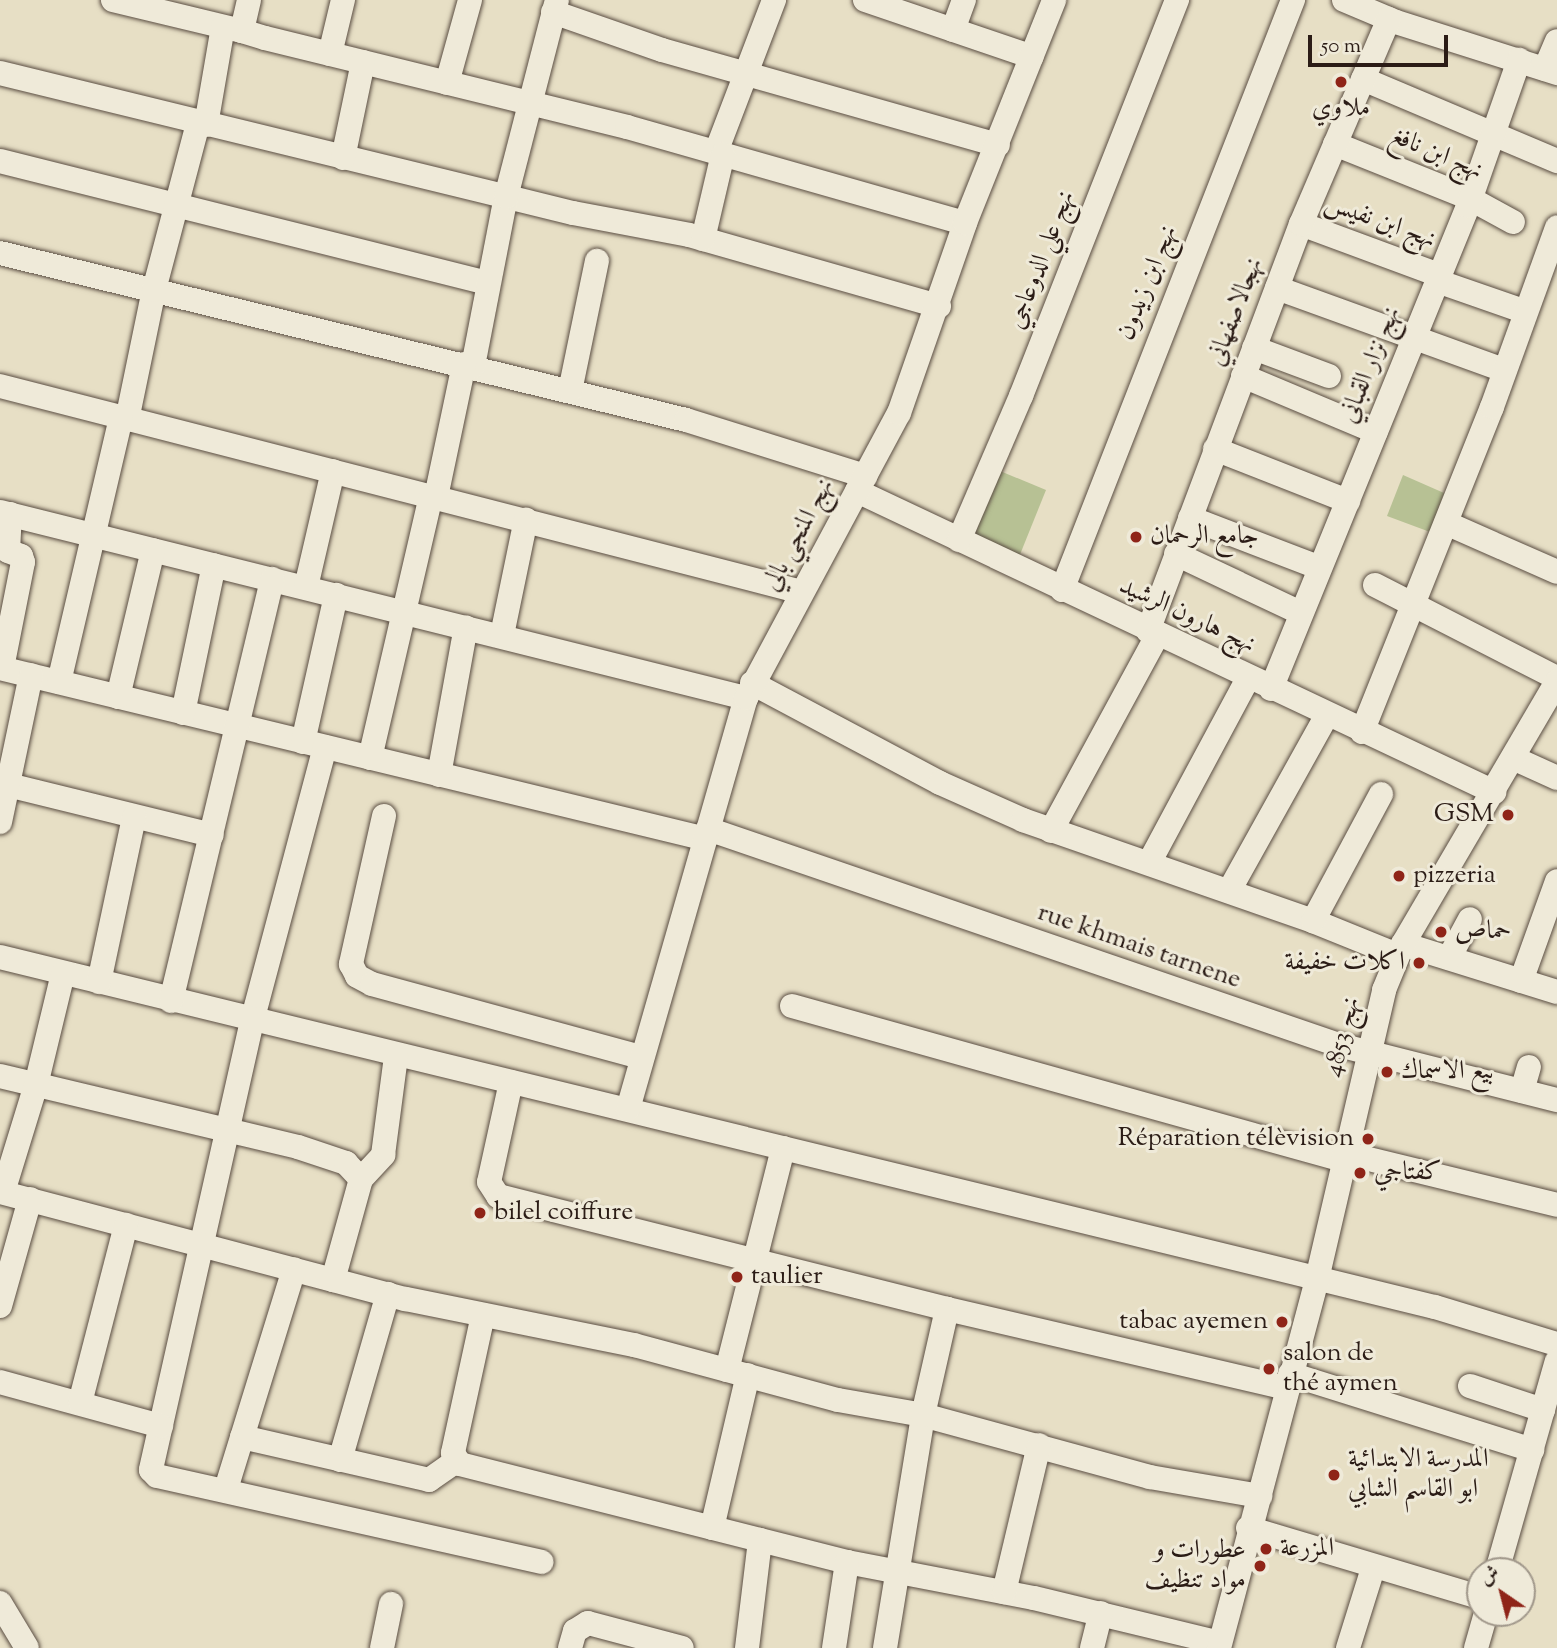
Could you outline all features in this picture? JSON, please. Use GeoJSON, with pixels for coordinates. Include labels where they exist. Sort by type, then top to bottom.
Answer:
{"type":"FeatureCollection","features":[{"type":"Feature","properties":{"kind":"street"},"geometry":{"type":"LineString","coordinates":[[113,0],[148,4],[233,29],[720,153],[965,223]]}},
{"type":"Feature","properties":{"kind":"street"},"geometry":{"type":"LineString","coordinates":[[59,682],[91,534],[124,419],[177,204],[233,29],[249,0]]}},
{"type":"Feature","properties":{"kind":"street"},"geometry":{"type":"LineString","coordinates":[[330,54],[343,0]]}},
{"type":"Feature","properties":{"kind":"street"},"geometry":{"type":"LineString","coordinates":[[447,83],[470,0]]}},
{"type":"Feature","properties":{"kind":"street"},"geometry":{"type":"LineString","coordinates":[[703,239],[720,153],[774,0]]}},
{"type":"Feature","properties":{"kind":"street"},"geometry":{"type":"LineString","coordinates":[[865,0],[1032,57]]}},
{"type":"Feature","properties":{"kind":"street"},"geometry":{"type":"LineString","coordinates":[[953,30],[964,0]]}},
{"type":"Feature","properties":{"kind":"street","name":"نهج المنجي بالي"},"geometry":{"type":"LineString","coordinates":[[628,1110],[641,1057],[749,690],[899,412],[939,306],[965,223],[1054,0]]}},
{"type":"Feature","properties":{"kind":"street","name":"نهج علي الدوعاجي"},"geometry":{"type":"LineString","coordinates":[[959,540],[1021,396],[1177,0]]}},
{"type":"Feature","properties":{"kind":"street","name":"نهج ابن زيدون"},"geometry":{"type":"LineString","coordinates":[[1062,590],[1293,0]]}},
{"type":"Feature","properties":{"kind":"street"},"geometry":{"type":"LineString","coordinates":[[1344,0],[1389,19],[1551,71],[1557,41]]}},
{"type":"Feature","properties":{"kind":"street"},"geometry":{"type":"LineString","coordinates":[[370,758],[402,611],[469,365],[528,103],[555,6],[748,75],[998,145]]}},
{"type":"Feature","properties":{"kind":"street","name":"نهجالاصفهاني"},"geometry":{"type":"LineString","coordinates":[[1051,831],[1153,633],[1189,518],[1301,224],[1389,19]]}},
{"type":"Feature","properties":{"kind":"street","name":"نهج نزار القباني"},"geometry":{"type":"LineString","coordinates":[[1271,689],[1438,278],[1519,60]]}},
{"type":"Feature","properties":{"kind":"street"},"geometry":{"type":"LineString","coordinates":[[343,158],[363,62]]}},
{"type":"Feature","properties":{"kind":"street"},"geometry":{"type":"LineString","coordinates":[[0,73],[506,197],[703,239],[939,306]]}},
{"type":"Feature","properties":{"kind":"street"},"geometry":{"type":"LineString","coordinates":[[1363,79],[1557,161]]}},
{"type":"Feature","properties":{"kind":"street","name":"نهج ابن نافغ"},"geometry":{"type":"LineString","coordinates":[[1335,144],[1469,198],[1513,222]]}},
{"type":"Feature","properties":{"kind":"street"},"geometry":{"type":"LineString","coordinates":[[0,161],[488,283]]}},
{"type":"Feature","properties":{"kind":"street","name":"نهج ابن نفيس"},"geometry":{"type":"LineString","coordinates":[[1301,224],[1523,311]]}},
{"type":"Feature","properties":{"kind":"street"},"geometry":{"type":"LineString","coordinates":[[1362,732],[1446,523],[1504,370],[1523,311],[1557,227]]}},
{"type":"Feature","properties":{"kind":"street","name":"نهج هارون الرشيد"},"geometry":{"type":"LineString","coordinates":[[0,253],[469,365],[686,420],[861,483],[959,540],[1493,792]]}},
{"type":"Feature","properties":{"kind":"street"},"geometry":{"type":"LineString","coordinates":[[570,391],[597,261]]}},
{"type":"Feature","properties":{"kind":"street"},"geometry":{"type":"LineString","coordinates":[[1277,288],[1504,370]]}},
{"type":"Feature","properties":{"kind":"street"},"geometry":{"type":"LineString","coordinates":[[1254,348],[1329,376]]}},
{"type":"Feature","properties":{"kind":"street"},"geometry":{"type":"LineString","coordinates":[[1243,376],[1376,432]]}},
{"type":"Feature","properties":{"kind":"street"},"geometry":{"type":"LineString","coordinates":[[0,386],[526,519],[802,593]]}},
{"type":"Feature","properties":{"kind":"street"},"geometry":{"type":"LineString","coordinates":[[1215,449],[1348,501]]}},
{"type":"Feature","properties":{"kind":"street"},"geometry":{"type":"LineString","coordinates":[[306,587],[333,471]]}},
{"type":"Feature","properties":{"kind":"street"},"geometry":{"type":"LineString","coordinates":[[1,668],[23,562],[20,556],[8,551],[5,513],[502,635],[749,690],[940,783],[1051,831],[1400,950],[1448,958],[1557,992]]}},
{"type":"Feature","properties":{"kind":"street"},"geometry":{"type":"LineString","coordinates":[[1189,518],[1320,568]]}},
{"type":"Feature","properties":{"kind":"street"},"geometry":{"type":"LineString","coordinates":[[502,635],[526,519]]}},
{"type":"Feature","properties":{"kind":"street"},"geometry":{"type":"LineString","coordinates":[[1446,523],[1557,572]]}},
{"type":"Feature","properties":{"kind":"street"},"geometry":{"type":"LineString","coordinates":[[118,697],[153,550]]}},
{"type":"Feature","properties":{"kind":"street"},"geometry":{"type":"LineString","coordinates":[[1176,554],[1301,613]]}},
{"type":"Feature","properties":{"kind":"street"},"geometry":{"type":"LineString","coordinates":[[183,713],[214,565]]}},
{"type":"Feature","properties":{"kind":"street"},"geometry":{"type":"LineString","coordinates":[[171,1001],[239,727],[272,579]]}},
{"type":"Feature","properties":{"kind":"street"},"geometry":{"type":"LineString","coordinates":[[1375,585],[1415,603],[1557,680]]}},
{"type":"Feature","properties":{"kind":"street"},"geometry":{"type":"LineString","coordinates":[[336,595],[314,745],[161,1426],[153,1474],[542,1562]]}},
{"type":"Feature","properties":{"kind":"street"},"geometry":{"type":"LineString","coordinates":[[439,775],[466,626]]}},
{"type":"Feature","properties":{"kind":"street","name":"rue khmais tarnene"},"geometry":{"type":"LineString","coordinates":[[1,668],[439,775],[707,834],[1047,949],[1369,1053],[1526,1079],[1557,1100]]}},
{"type":"Feature","properties":{"kind":"street"},"geometry":{"type":"LineString","coordinates":[[0,822],[5,785],[31,676]]}},
{"type":"Feature","properties":{"kind":"street"},"geometry":{"type":"LineString","coordinates":[[1149,863],[1248,678]]}},
{"type":"Feature","properties":{"kind":"street","name":"نهج 4853"},"geometry":{"type":"LineString","coordinates":[[1219,1646],[1248,1528],[1317,1279],[1369,1053],[1400,950],[1557,680]]}},
{"type":"Feature","properties":{"kind":"street"},"geometry":{"type":"LineString","coordinates":[[1229,891],[1327,715]]}},
{"type":"Feature","properties":{"kind":"street"},"geometry":{"type":"LineString","coordinates":[[1513,758],[1557,778]]}},
{"type":"Feature","properties":{"kind":"street"},"geometry":{"type":"LineString","coordinates":[[5,785],[212,835]]}},
{"type":"Feature","properties":{"kind":"street"},"geometry":{"type":"LineString","coordinates":[[1313,921],[1381,794]]}},
{"type":"Feature","properties":{"kind":"street"},"geometry":{"type":"LineString","coordinates":[[384,816],[351,964],[357,976],[372,984],[641,1057]]}},
{"type":"Feature","properties":{"kind":"street"},"geometry":{"type":"LineString","coordinates":[[99,982],[134,817]]}},
{"type":"Feature","properties":{"kind":"street"},"geometry":{"type":"LineString","coordinates":[[1521,981],[1557,881]]}},
{"type":"Feature","properties":{"kind":"street"},"geometry":{"type":"LineString","coordinates":[[1448,958],[1469,919]]}},
{"type":"Feature","properties":{"kind":"street"},"geometry":{"type":"LineString","coordinates":[[0,957],[252,1021],[1435,1307],[1557,1344]]}},
{"type":"Feature","properties":{"kind":"street"},"geometry":{"type":"LineString","coordinates":[[62,973],[36,1085],[1,1192],[388,1294],[738,1372],[838,1400],[923,1415],[1150,1477],[1259,1496]]}},
{"type":"Feature","properties":{"kind":"street"},"geometry":{"type":"LineString","coordinates":[[792,1006],[1344,1157],[1557,1205]]}},
{"type":"Feature","properties":{"kind":"street"},"geometry":{"type":"LineString","coordinates":[[333,1280],[361,1179],[383,1155],[397,1056]]}},
{"type":"Feature","properties":{"kind":"street"},"geometry":{"type":"LineString","coordinates":[[0,1076],[229,1131],[346,1163],[361,1179]]}},
{"type":"Feature","properties":{"kind":"street"},"geometry":{"type":"LineString","coordinates":[[511,1082],[489,1182],[498,1196],[947,1309],[1288,1381],[1532,1450]]}},
{"type":"Feature","properties":{"kind":"street"},"geometry":{"type":"LineString","coordinates":[[712,1528],[756,1260],[783,1148]]}},
{"type":"Feature","properties":{"kind":"street"},"geometry":{"type":"LineString","coordinates":[[0,1306],[30,1199]]}},
{"type":"Feature","properties":{"kind":"street"},"geometry":{"type":"LineString","coordinates":[[80,1404],[126,1225]]}},
{"type":"Feature","properties":{"kind":"street"},"geometry":{"type":"LineString","coordinates":[[226,1489],[294,1269]]}},
{"type":"Feature","properties":{"kind":"street"},"geometry":{"type":"LineString","coordinates":[[340,1460],[388,1294]]}},
{"type":"Feature","properties":{"kind":"street"},"geometry":{"type":"LineString","coordinates":[[885,1648],[895,1570],[923,1415],[947,1309]]}},
{"type":"Feature","properties":{"kind":"street"},"geometry":{"type":"LineString","coordinates":[[456,1461],[457,1429],[482,1315]]}},
{"type":"Feature","properties":{"kind":"street"},"geometry":{"type":"LineString","coordinates":[[1501,1557],[1557,1361]]}},
{"type":"Feature","properties":{"kind":"street"},"geometry":{"type":"LineString","coordinates":[[0,1382],[161,1426]]}},
{"type":"Feature","properties":{"kind":"street"},"geometry":{"type":"LineString","coordinates":[[1469,1386],[1543,1410]]}},
{"type":"Feature","properties":{"kind":"street"},"geometry":{"type":"LineString","coordinates":[[243,1437],[429,1480],[456,1461]]}},
{"type":"Feature","properties":{"kind":"street"},"geometry":{"type":"LineString","coordinates":[[1004,1592],[1039,1446]]}},
{"type":"Feature","properties":{"kind":"street"},"geometry":{"type":"LineString","coordinates":[[456,1461],[497,1476],[847,1563],[895,1570],[1101,1613],[1219,1646]]}},
{"type":"Feature","properties":{"kind":"street"},"geometry":{"type":"LineString","coordinates":[[1248,1528],[1466,1593]]}},
{"type":"Feature","properties":{"kind":"street"},"geometry":{"type":"LineString","coordinates":[[747,1648],[760,1540]]}},
{"type":"Feature","properties":{"kind":"street"},"geometry":{"type":"LineString","coordinates":[[834,1648],[847,1563]]}},
{"type":"Feature","properties":{"kind":"street"},"geometry":{"type":"LineString","coordinates":[[1348,1648],[1373,1567]]}},
{"type":"Feature","properties":{"kind":"street"},"geometry":{"type":"LineString","coordinates":[[0,1604],[27,1648]]}},
{"type":"Feature","properties":{"kind":"street"},"geometry":{"type":"LineString","coordinates":[[382,1648],[391,1604]]}},
{"type":"Feature","properties":{"kind":"street"},"geometry":{"type":"LineString","coordinates":[[1093,1648],[1101,1613]]}},
{"type":"Feature","properties":{"kind":"street"},"geometry":{"type":"LineString","coordinates":[[570,1648],[575,1631],[588,1623],[682,1648]]}},
{"type":"Feature","properties":{"kind":"street"},"geometry":{"type":"LineString","coordinates":[[1476,1648],[1482,1627]]}},
{"type":"Feature","properties":{"kind":"green space"},"geometry":{"type":"Polygon","coordinates":[[[1000,471],[1046,490],[1019,557],[971,538],[1000,471]]]}},
{"type":"Feature","properties":{"kind":"green space"},"geometry":{"type":"Polygon","coordinates":[[[1403,475],[1444,493],[1430,532],[1387,516],[1403,475]]]}},
{"type":"Feature","properties":{"kind":"place","name":"ملاوي"},"geometry":{"type":"Point","coordinates":[1341,82]}},
{"type":"Feature","properties":{"kind":"place","name":"جامع الرحمان"},"geometry":{"type":"Point","coordinates":[1136,537]}},
{"type":"Feature","properties":{"kind":"place","name":"GSM"},"geometry":{"type":"Point","coordinates":[1508,815]}},
{"type":"Feature","properties":{"kind":"place","name":"pizzeria"},"geometry":{"type":"Point","coordinates":[1399,876]}},
{"type":"Feature","properties":{"kind":"place","name":"حماص"},"geometry":{"type":"Point","coordinates":[1441,932]}},
{"type":"Feature","properties":{"kind":"place","name":"اكلات خفيفة"},"geometry":{"type":"Point","coordinates":[1419,963]}},
{"type":"Feature","properties":{"kind":"place","name":"بيع الاسماك"},"geometry":{"type":"Point","coordinates":[1387,1072]}},
{"type":"Feature","properties":{"kind":"place","name":"Réparation télèvision"},"geometry":{"type":"Point","coordinates":[1368,1139]}},
{"type":"Feature","properties":{"kind":"place","name":"كفتاجي"},"geometry":{"type":"Point","coordinates":[1360,1173]}},
{"type":"Feature","properties":{"kind":"place","name":"bilel coiffure"},"geometry":{"type":"Point","coordinates":[480,1213]}},
{"type":"Feature","properties":{"kind":"place","name":"taulier"},"geometry":{"type":"Point","coordinates":[737,1277]}},
{"type":"Feature","properties":{"kind":"place","name":"tabac ayemen"},"geometry":{"type":"Point","coordinates":[1282,1322]}},
{"type":"Feature","properties":{"kind":"place","name":"salon de thé aymen"},"geometry":{"type":"Point","coordinates":[1269,1369]}},
{"type":"Feature","properties":{"kind":"place","name":"المدرسة الابتدائية ابو القاسم الشابي"},"geometry":{"type":"Point","coordinates":[1334,1475]}},
{"type":"Feature","properties":{"kind":"place","name":"المزرعة"},"geometry":{"type":"Point","coordinates":[1266,1549]}},
{"type":"Feature","properties":{"kind":"place","name":"عطورات و مواد تنظيف"},"geometry":{"type":"Point","coordinates":[1260,1566]}}]}
